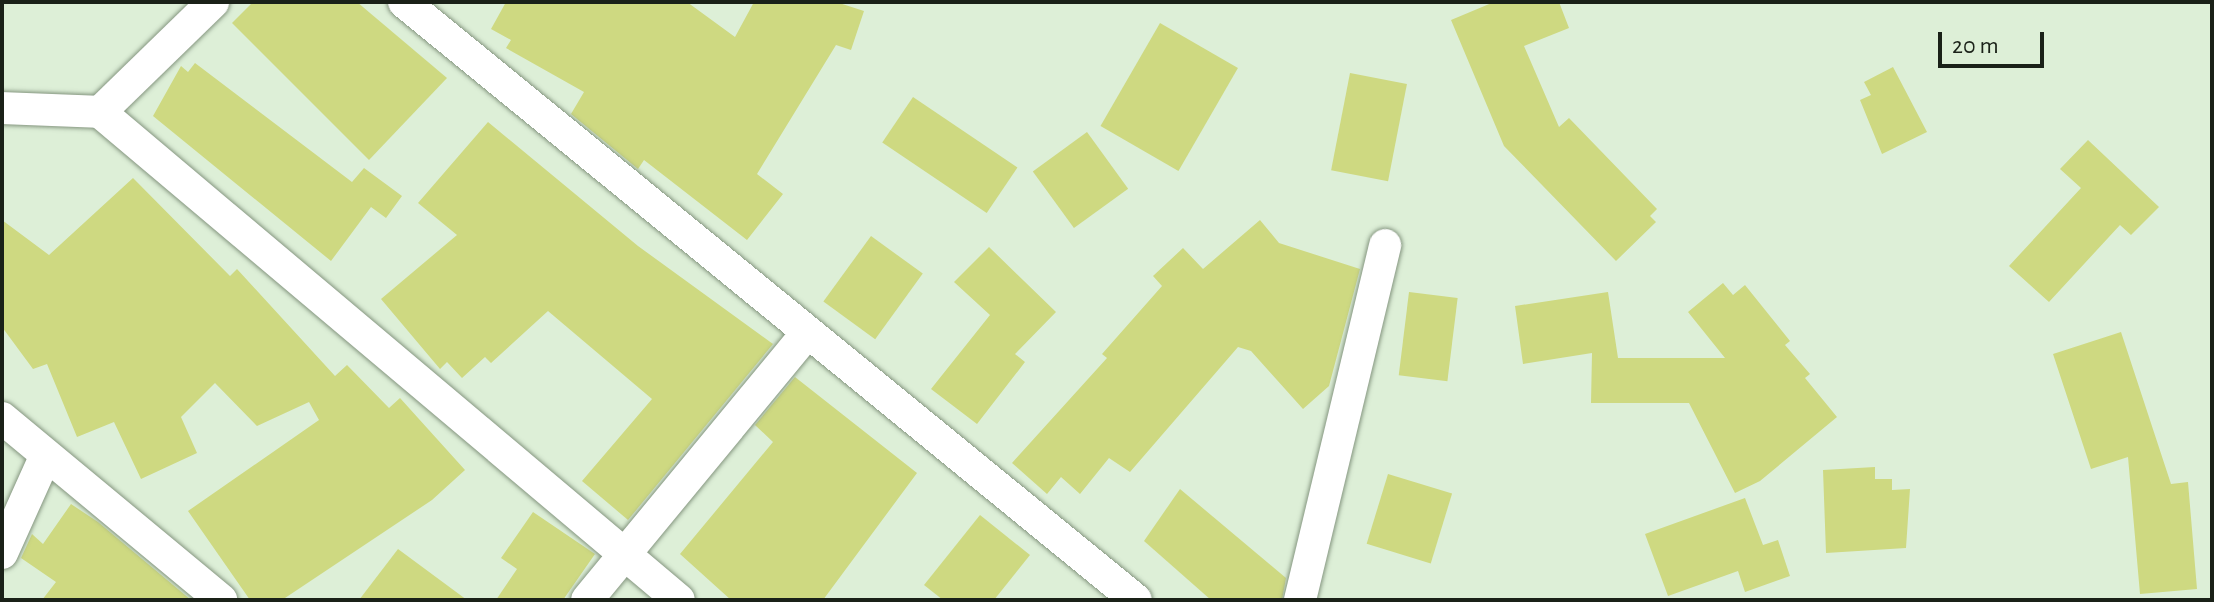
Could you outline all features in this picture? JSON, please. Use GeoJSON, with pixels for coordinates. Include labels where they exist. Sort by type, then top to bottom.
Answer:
{"type":"FeatureCollection","features":[{"type":"Feature","properties":{"kind":"street"},"geometry":{"type":"LineString","coordinates":[[100,112],[213,2]]}},
{"type":"Feature","properties":{"kind":"street"},"geometry":{"type":"LineString","coordinates":[[404,2],[806,334],[1136,600]]}},
{"type":"Feature","properties":{"kind":"street"},"geometry":{"type":"LineString","coordinates":[[2,108],[100,112],[679,600]]}},
{"type":"Feature","properties":{"kind":"street"},"geometry":{"type":"LineString","coordinates":[[1300,600],[1385,245]]}},
{"type":"Feature","properties":{"kind":"street"},"geometry":{"type":"LineString","coordinates":[[587,600],[806,334]]}},
{"type":"Feature","properties":{"kind":"street"},"geometry":{"type":"LineString","coordinates":[[2,418],[221,600]]}},
{"type":"Feature","properties":{"kind":"street"},"geometry":{"type":"LineString","coordinates":[[2,553],[46,455]]}},
{"type":"Feature","properties":{"kind":"building"},"geometry":{"type":"Polygon","coordinates":[[[253,2],[357,2],[447,78],[369,160],[232,23],[253,2]]]}},
{"type":"Feature","properties":{"kind":"building"},"geometry":{"type":"Polygon","coordinates":[[[506,2],[687,2],[735,37],[754,2],[836,2],[864,11],[851,50],[836,45],[757,174],[783,194],[747,240],[644,160],[638,169],[571,114],[584,92],[506,48],[511,40],[491,29],[506,2]]]}},
{"type":"Feature","properties":{"kind":"building"},"geometry":{"type":"Polygon","coordinates":[[[1494,2],[1559,2],[1569,28],[1524,46],[1559,127],[1569,118],[1657,209],[1650,216],[1656,222],[1616,261],[1504,146],[1451,20],[1494,2]]]}},
{"type":"Feature","properties":{"kind":"building"},"geometry":{"type":"Polygon","coordinates":[[[1160,23],[1238,68],[1178,171],[1100,126],[1160,23]]]}},
{"type":"Feature","properties":{"kind":"building"},"geometry":{"type":"Polygon","coordinates":[[[195,63],[352,182],[364,168],[402,196],[386,218],[371,207],[331,261],[153,116],[181,66],[188,72],[195,63]]]}},
{"type":"Feature","properties":{"kind":"building"},"geometry":{"type":"Polygon","coordinates":[[[1893,67],[1927,132],[1882,154],[1860,100],[1871,95],[1864,82],[1893,67]]]}},
{"type":"Feature","properties":{"kind":"building"},"geometry":{"type":"Polygon","coordinates":[[[1350,73],[1407,84],[1388,181],[1331,170],[1350,73]]]}},
{"type":"Feature","properties":{"kind":"building"},"geometry":{"type":"Polygon","coordinates":[[[913,97],[1017,167],[987,213],[882,143],[913,97]]]}},
{"type":"Feature","properties":{"kind":"building"},"geometry":{"type":"Polygon","coordinates":[[[488,122],[638,246],[773,344],[628,520],[582,481],[652,399],[548,311],[491,363],[485,357],[462,378],[447,362],[440,369],[381,299],[457,235],[418,203],[488,122]]]}},
{"type":"Feature","properties":{"kind":"building"},"geometry":{"type":"Polygon","coordinates":[[[1087,132],[1128,189],[1074,228],[1033,171],[1087,132]]]}},
{"type":"Feature","properties":{"kind":"building"},"geometry":{"type":"Polygon","coordinates":[[[2088,140],[2159,207],[2131,235],[2120,225],[2049,302],[2009,266],[2081,188],[2060,169],[2088,140]]]}},
{"type":"Feature","properties":{"kind":"building"},"geometry":{"type":"Polygon","coordinates":[[[133,178],[230,276],[237,269],[335,376],[347,365],[389,408],[400,398],[465,470],[432,500],[282,600],[250,600],[188,511],[319,420],[309,402],[257,426],[215,383],[181,417],[197,453],[141,479],[114,422],[77,437],[47,364],[33,369],[2,327],[2,220],[49,255],[133,178]]]}},
{"type":"Feature","properties":{"kind":"building"},"geometry":{"type":"Polygon","coordinates":[[[1260,220],[1279,243],[1360,269],[1329,386],[1303,409],[1251,351],[1238,347],[1130,472],[1109,458],[1080,494],[1061,477],[1047,494],[1012,463],[1107,358],[1102,354],[1162,286],[1153,276],[1183,248],[1203,269],[1260,220]]]}},
{"type":"Feature","properties":{"kind":"building"},"geometry":{"type":"Polygon","coordinates":[[[871,236],[923,274],[875,339],[823,302],[871,236]]]}},
{"type":"Feature","properties":{"kind":"building"},"geometry":{"type":"Polygon","coordinates":[[[989,247],[1056,312],[1015,354],[1025,362],[977,424],[931,389],[990,315],[954,282],[989,247]]]}},
{"type":"Feature","properties":{"kind":"building"},"geometry":{"type":"Polygon","coordinates":[[[1723,283],[1733,295],[1745,285],[1790,341],[1785,345],[1810,374],[1805,378],[1837,417],[1760,481],[1735,493],[1689,403],[1591,403],[1592,353],[1523,364],[1515,306],[1608,292],[1618,358],[1725,358],[1688,312],[1723,283]]]}},
{"type":"Feature","properties":{"kind":"building"},"geometry":{"type":"Polygon","coordinates":[[[1409,292],[1458,298],[1447,381],[1399,375],[1409,292]]]}},
{"type":"Feature","properties":{"kind":"building"},"geometry":{"type":"Polygon","coordinates":[[[2121,332],[2171,484],[2188,482],[2197,589],[2140,594],[2128,457],[2091,469],[2053,354],[2121,332]]]}},
{"type":"Feature","properties":{"kind":"building"},"geometry":{"type":"Polygon","coordinates":[[[795,377],[917,473],[823,600],[731,600],[680,554],[773,442],[755,425],[795,377]]]}},
{"type":"Feature","properties":{"kind":"building"},"geometry":{"type":"Polygon","coordinates":[[[1875,467],[1875,479],[1892,479],[1892,490],[1910,489],[1906,548],[1826,553],[1823,470],[1875,467]]]}},
{"type":"Feature","properties":{"kind":"building"},"geometry":{"type":"Polygon","coordinates":[[[1388,474],[1452,494],[1431,563],[1367,544],[1388,474]]]}},
{"type":"Feature","properties":{"kind":"building"},"geometry":{"type":"Polygon","coordinates":[[[1180,489],[1286,578],[1282,600],[1211,600],[1144,541],[1180,489]]]}},
{"type":"Feature","properties":{"kind":"building"},"geometry":{"type":"Polygon","coordinates":[[[1745,498],[1763,545],[1778,540],[1790,576],[1745,592],[1738,571],[1668,596],[1645,534],[1745,498]]]}},
{"type":"Feature","properties":{"kind":"building"},"geometry":{"type":"Polygon","coordinates":[[[71,504],[98,522],[191,600],[42,600],[56,582],[21,558],[32,534],[43,544],[71,504]]]}},
{"type":"Feature","properties":{"kind":"building"},"geometry":{"type":"Polygon","coordinates":[[[533,512],[595,554],[563,600],[496,600],[517,569],[501,558],[533,512]]]}},
{"type":"Feature","properties":{"kind":"building"},"geometry":{"type":"Polygon","coordinates":[[[980,515],[1030,555],[994,600],[943,600],[924,585],[980,515]]]}},
{"type":"Feature","properties":{"kind":"building"},"geometry":{"type":"Polygon","coordinates":[[[398,549],[467,600],[359,600],[398,549]]]}}]}
